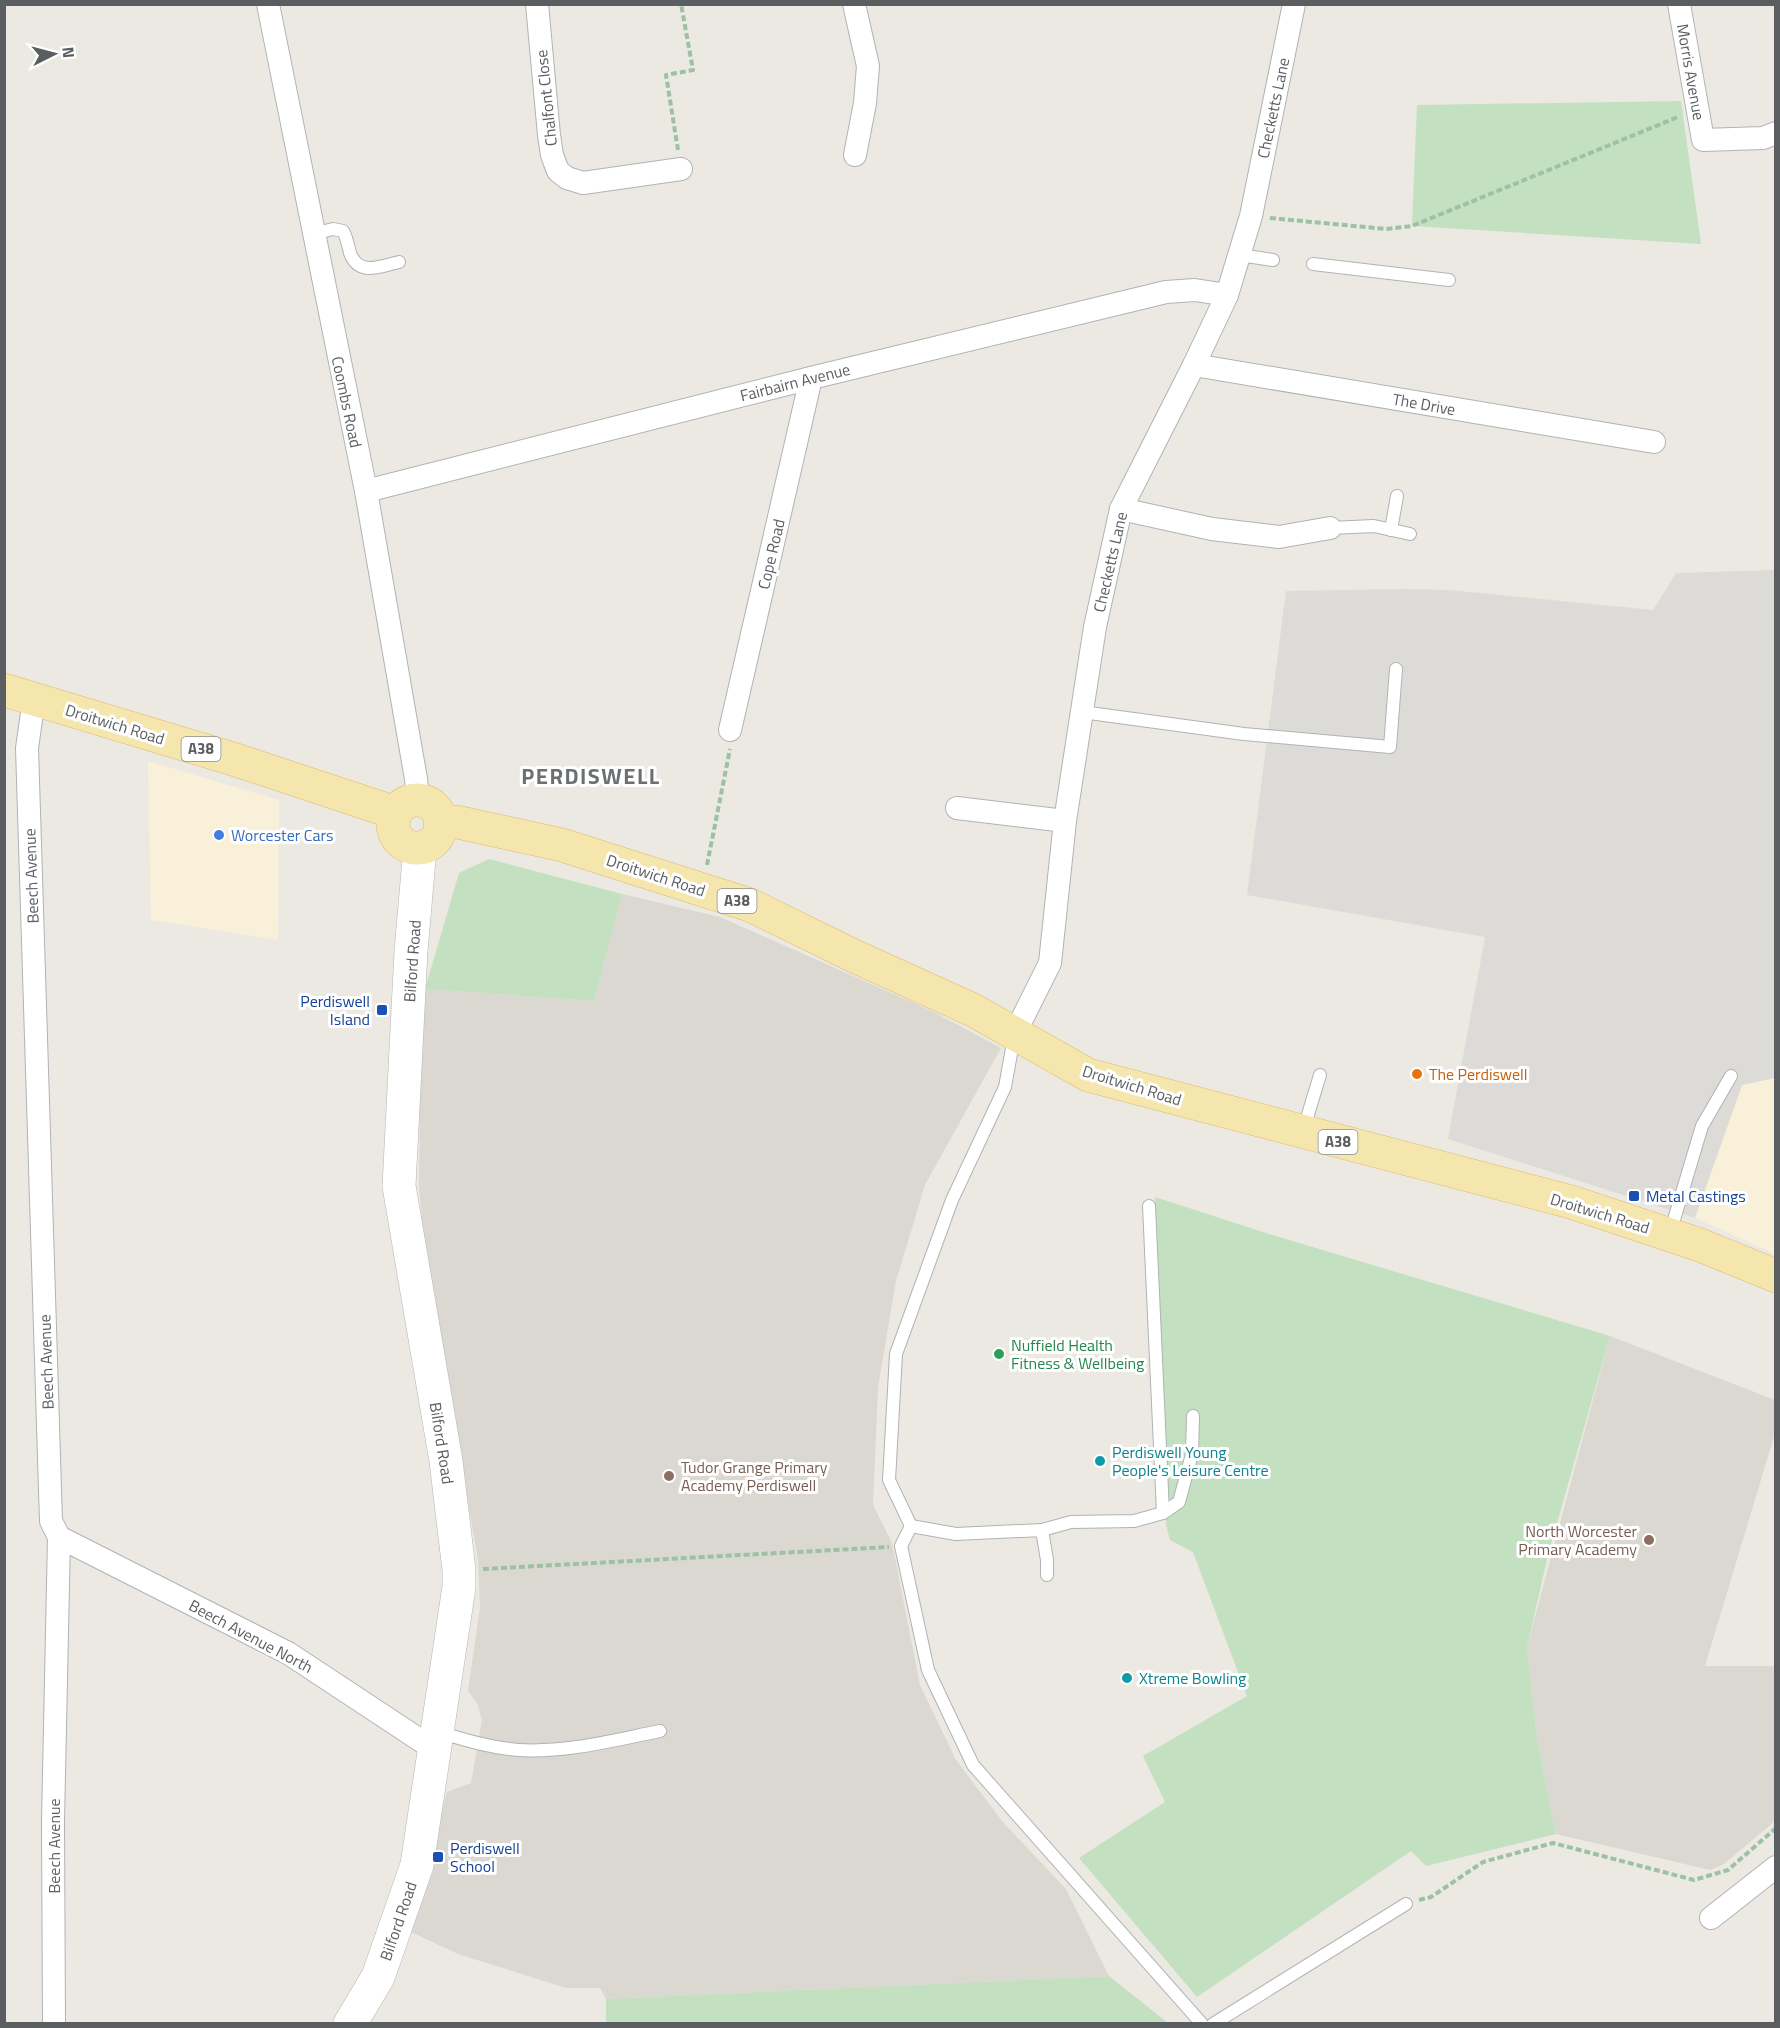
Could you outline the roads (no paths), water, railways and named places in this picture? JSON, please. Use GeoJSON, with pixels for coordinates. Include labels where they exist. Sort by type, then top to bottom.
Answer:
{"type":"FeatureCollection","features":[{"type":"Feature","properties":{"kind":"main road","name":"Droitwich Road"},"geometry":{"type":"LineString","coordinates":[[19,695],[233,759],[381,808],[418,813],[562,845],[750,905],[854,956],[973,1010],[1088,1075],[1571,1202],[1669,1234],[1776,1276]]}},
{"type":"Feature","properties":{"kind":"main road","name":"Bilford Road"},"geometry":{"type":"LineString","coordinates":[[350,2024],[378,1977],[417,1865],[459,1587],[446,1461],[399,1186],[411,951],[420,848],[405,845],[397,837],[393,826],[418,813]]}},
{"type":"Feature","properties":{"kind":"street","name":"Coombs Road"},"geometry":{"type":"LineString","coordinates":[[268,4],[366,491],[414,768],[418,813]]}},
{"type":"Feature","properties":{"kind":"street","name":"Chalfont Close"},"geometry":{"type":"LineString","coordinates":[[537,4],[549,135],[552,155],[558,171],[567,178],[583,183],[681,169]]}},
{"type":"Feature","properties":{"kind":"street"},"geometry":{"type":"LineString","coordinates":[[854,4],[867,66],[865,103],[855,155]]}},
{"type":"Feature","properties":{"kind":"street","name":"Checketts Lane"},"geometry":{"type":"LineString","coordinates":[[1015,1033],[1050,963],[1065,821],[1095,627],[1121,509],[1227,294],[1251,216],[1294,4]]}},
{"type":"Feature","properties":{"kind":"street","name":"Morris Avenue"},"geometry":{"type":"LineString","coordinates":[[1679,4],[1703,140],[1763,138],[1776,133]]}},
{"type":"Feature","properties":{"kind":"street","name":"Fairbairn Avenue"},"geometry":{"type":"LineString","coordinates":[[366,491],[812,378],[1166,292],[1195,290],[1227,294]]}},
{"type":"Feature","properties":{"kind":"street","name":"The Drive"},"geometry":{"type":"LineString","coordinates":[[1194,365],[1654,442]]}},
{"type":"Feature","properties":{"kind":"street","name":"Cope Road"},"geometry":{"type":"LineString","coordinates":[[730,730],[812,378]]}},
{"type":"Feature","properties":{"kind":"street"},"geometry":{"type":"LineString","coordinates":[[1121,509],[1212,529],[1279,537],[1330,528]]}},
{"type":"Feature","properties":{"kind":"street","name":"Beech Avenue"},"geometry":{"type":"LineString","coordinates":[[19,695],[28,771],[51,1521],[59,1537],[53,1822],[54,2024]]}},
{"type":"Feature","properties":{"kind":"street"},"geometry":{"type":"LineString","coordinates":[[957,808],[1065,821]]}},
{"type":"Feature","properties":{"kind":"street","name":"Beech Avenue North"},"geometry":{"type":"LineString","coordinates":[[59,1537],[288,1653],[436,1741]]}},
{"type":"Feature","properties":{"kind":"street"},"geometry":{"type":"LineString","coordinates":[[1711,1918],[1776,1867]]}},
{"type":"Feature","properties":{"kind":"lane"},"geometry":{"type":"LineString","coordinates":[[313,234],[333,229],[343,231],[357,266],[364,268],[399,262]]}},
{"type":"Feature","properties":{"kind":"lane"},"geometry":{"type":"LineString","coordinates":[[1240,255],[1273,260]]}},
{"type":"Feature","properties":{"kind":"lane"},"geometry":{"type":"LineString","coordinates":[[1313,264],[1449,280]]}},
{"type":"Feature","properties":{"kind":"lane"},"geometry":{"type":"LineString","coordinates":[[1392,530],[1397,496]]}},
{"type":"Feature","properties":{"kind":"lane"},"geometry":{"type":"LineString","coordinates":[[1330,528],[1374,526],[1410,534]]}},
{"type":"Feature","properties":{"kind":"lane"},"geometry":{"type":"LineString","coordinates":[[1082,712],[1244,734],[1390,747],[1396,669]]}},
{"type":"Feature","properties":{"kind":"lane"},"geometry":{"type":"LineString","coordinates":[[911,1526],[889,1480],[896,1354],[952,1200],[1005,1087],[1015,1033]]}},
{"type":"Feature","properties":{"kind":"lane"},"geometry":{"type":"LineString","coordinates":[[1303,1133],[1320,1075]]}},
{"type":"Feature","properties":{"kind":"lane"},"geometry":{"type":"LineString","coordinates":[[1669,1234],[1702,1126],[1731,1076]]}},
{"type":"Feature","properties":{"kind":"lane"},"geometry":{"type":"LineString","coordinates":[[1149,1206],[1163,1513]]}},
{"type":"Feature","properties":{"kind":"lane"},"geometry":{"type":"LineString","coordinates":[[911,1526],[956,1534],[1042,1530],[1071,1521],[1134,1521],[1163,1513],[1179,1502],[1192,1454],[1193,1416]]}},
{"type":"Feature","properties":{"kind":"lane"},"geometry":{"type":"LineString","coordinates":[[911,1526],[901,1546],[928,1670],[973,1765],[1202,2024]]}},
{"type":"Feature","properties":{"kind":"lane"},"geometry":{"type":"LineString","coordinates":[[1042,1530],[1047,1575]]}},
{"type":"Feature","properties":{"kind":"lane"},"geometry":{"type":"LineString","coordinates":[[436,1741],[520,1750],[576,1747],[660,1731]]}},
{"type":"Feature","properties":{"kind":"lane"},"geometry":{"type":"LineString","coordinates":[[1213,2024],[1406,1904]]}},
{"type":"Feature","properties":{"kind":"place","name":"Worcester Cars"},"geometry":{"type":"Point","coordinates":[219,835]}},
{"type":"Feature","properties":{"kind":"place","name":"Perdiswell Island"},"geometry":{"type":"Point","coordinates":[382,1010]}},
{"type":"Feature","properties":{"kind":"place","name":"The Perdiswell"},"geometry":{"type":"Point","coordinates":[1417,1074]}},
{"type":"Feature","properties":{"kind":"place","name":"Metal Castings"},"geometry":{"type":"Point","coordinates":[1634,1196]}},
{"type":"Feature","properties":{"kind":"place","name":"Nuffield Health Fitness & Wellbeing"},"geometry":{"type":"Point","coordinates":[999,1354]}},
{"type":"Feature","properties":{"kind":"place","name":"Perdiswell Young People's Leisure Centre"},"geometry":{"type":"Point","coordinates":[1100,1461]}},
{"type":"Feature","properties":{"kind":"place","name":"Tudor Grange Primary Academy Perdiswell"},"geometry":{"type":"Point","coordinates":[669,1476]}},
{"type":"Feature","properties":{"kind":"place","name":"North Worcester Primary Academy"},"geometry":{"type":"Point","coordinates":[1649,1540]}},
{"type":"Feature","properties":{"kind":"place","name":"Xtreme Bowling"},"geometry":{"type":"Point","coordinates":[1127,1678]}},
{"type":"Feature","properties":{"kind":"place","name":"Perdiswell School"},"geometry":{"type":"Point","coordinates":[438,1857]}},
{"type":"Feature","properties":{"kind":"district","name":"PERDISWELL"},"geometry":{"type":"Point","coordinates":[591,776]}}]}
